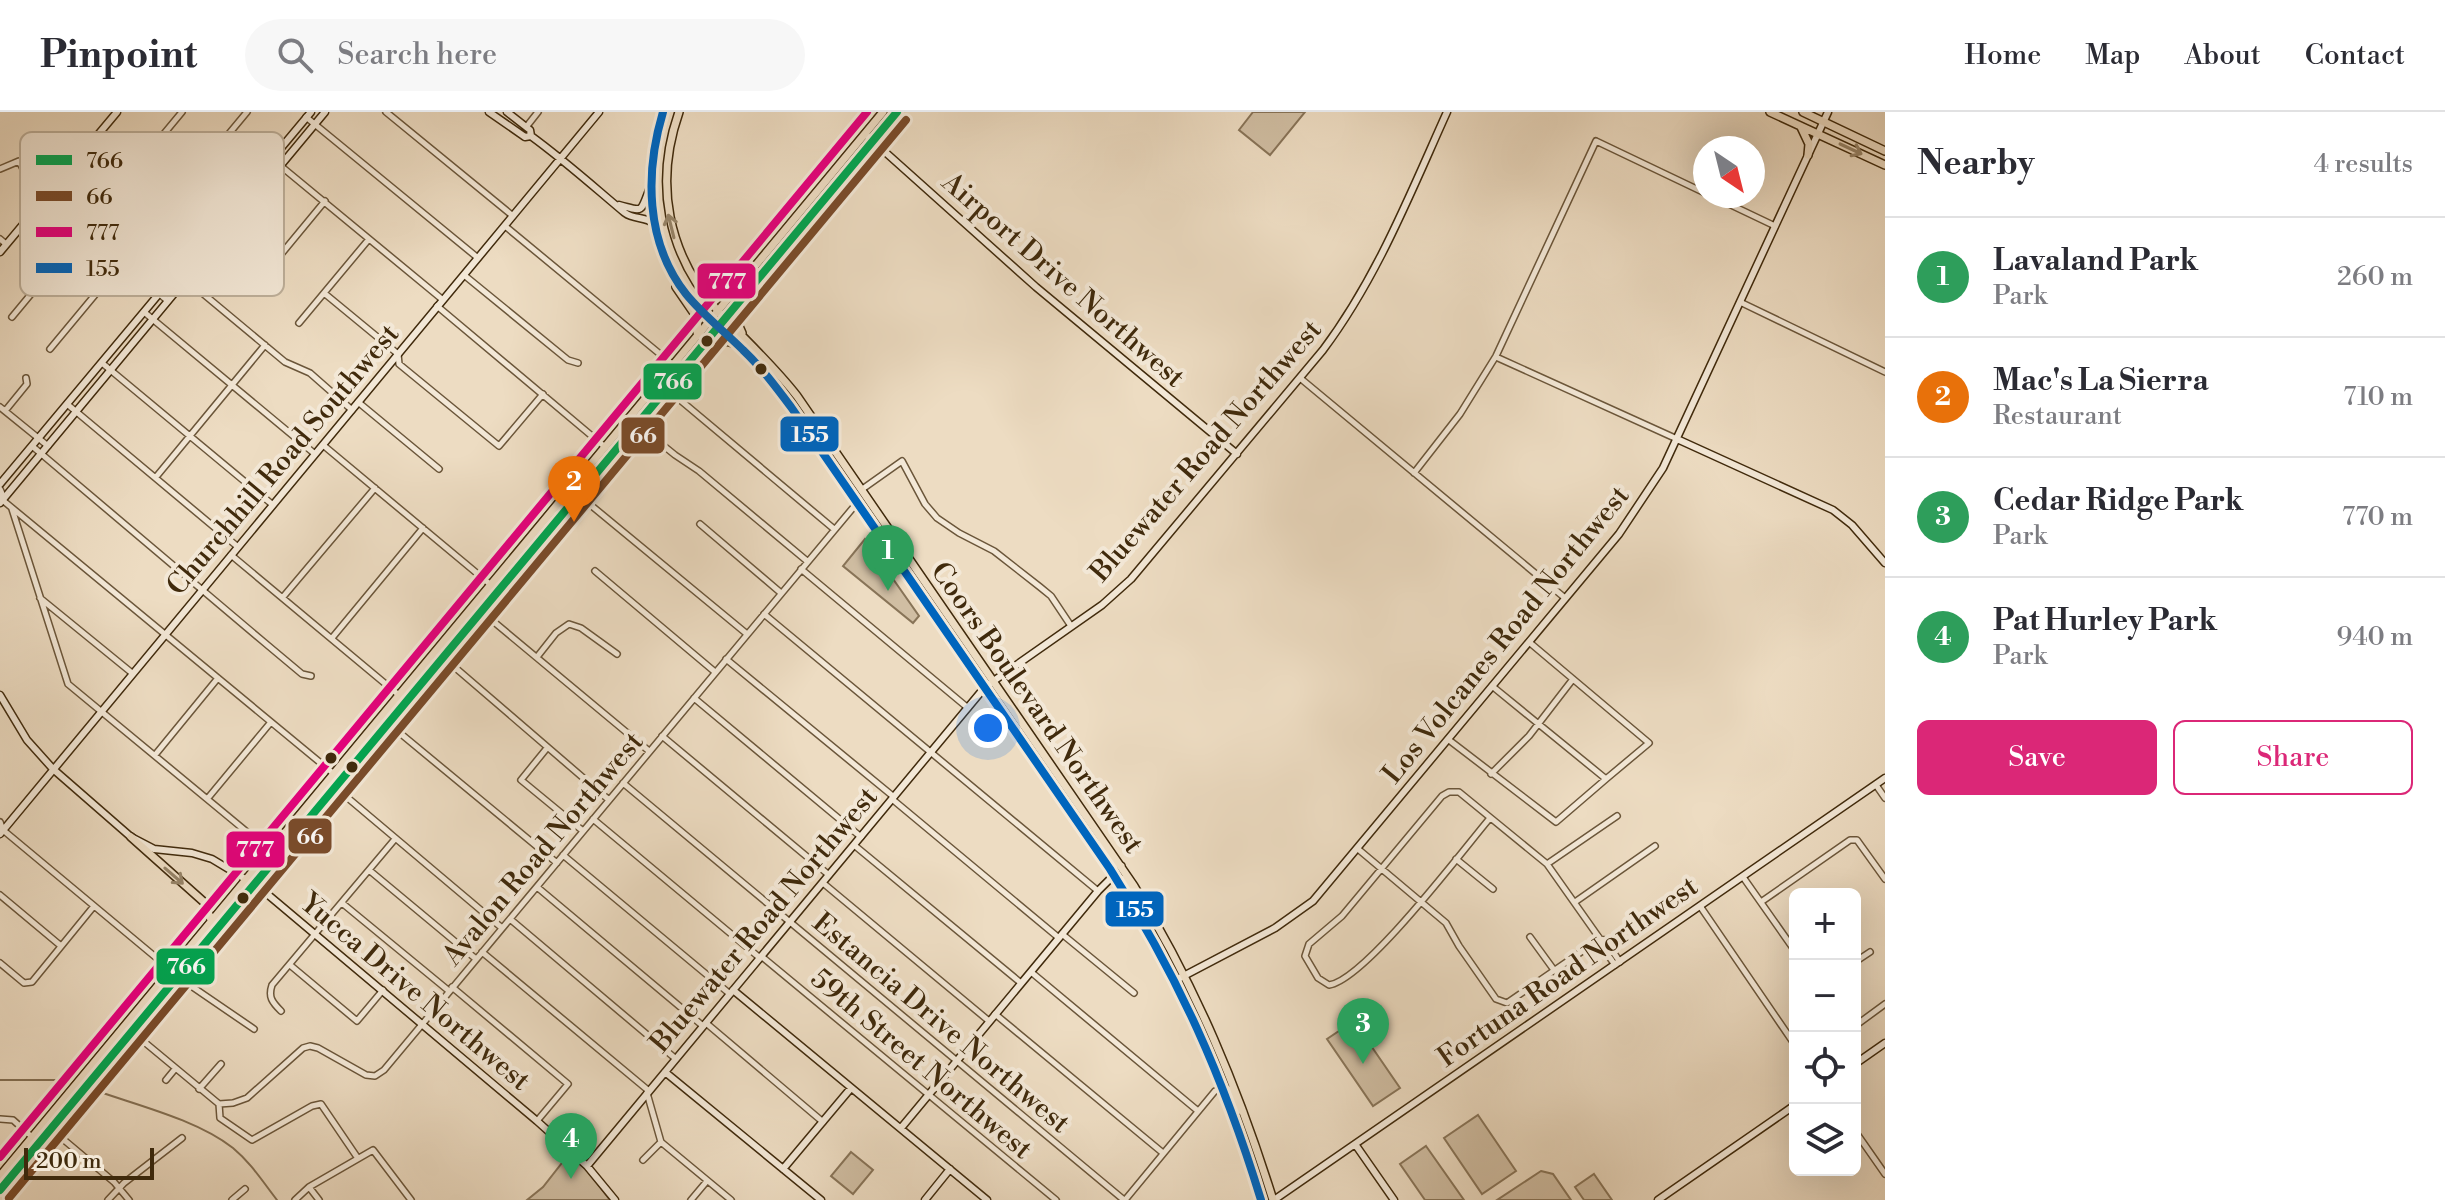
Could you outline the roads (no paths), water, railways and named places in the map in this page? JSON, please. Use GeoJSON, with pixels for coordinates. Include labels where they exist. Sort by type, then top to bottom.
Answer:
{"type":"FeatureCollection","features":[{"type":"Feature","properties":{"kind":"main road"},"geometry":{"type":"LineString","coordinates":[[663,112],[653,148],[650,189],[654,224],[674,284],[698,319],[696,335]]}},
{"type":"Feature","properties":{"kind":"main road","name":"Coors Boulevard Northwest"},"geometry":{"type":"LineString","coordinates":[[679,112],[666,165],[668,215],[675,244],[684,262],[718,310],[783,377],[1141,896],[1185,975],[1224,1062],[1245,1112],[1273,1200]]}},
{"type":"Feature","properties":{"kind":"main road"},"geometry":{"type":"LineString","coordinates":[[0,1190],[51,1129],[87,1071],[124,1025],[883,112]]}},
{"type":"Feature","properties":{"kind":"main road"},"geometry":{"type":"LineString","coordinates":[[0,1176],[133,1033],[897,112]]}},
{"type":"Feature","properties":{"kind":"main road"},"geometry":{"type":"LineString","coordinates":[[1770,112],[1885,165]]}},
{"type":"Feature","properties":{"kind":"main road"},"geometry":{"type":"LineString","coordinates":[[1803,112],[1885,151]]}},
{"type":"Feature","properties":{"kind":"main road"},"geometry":{"type":"LineString","coordinates":[[1799,125],[1809,144],[1808,155]]}},
{"type":"Feature","properties":{"kind":"main road","name":"Coors Boulevard Northwest"},"geometry":{"type":"LineString","coordinates":[[670,270],[710,319],[773,383],[1114,875],[1176,980],[1201,1033],[1224,1088],[1261,1200]]}},
{"type":"Feature","properties":{"kind":"main road"},"geometry":{"type":"LineString","coordinates":[[738,304],[738,324],[743,335]]}},
{"type":"Feature","properties":{"kind":"main road"},"geometry":{"type":"LineString","coordinates":[[693,357],[719,341],[728,341],[740,347]]}},
{"type":"Feature","properties":{"kind":"main road"},"geometry":{"type":"LineString","coordinates":[[773,383],[783,377]]}},
{"type":"Feature","properties":{"kind":"main road"},"geometry":{"type":"LineString","coordinates":[[833,467],[840,470],[852,487],[861,490]]}},
{"type":"Feature","properties":{"kind":"main road"},"geometry":{"type":"LineString","coordinates":[[857,503],[889,529]]}},
{"type":"Feature","properties":{"kind":"main road"},"geometry":{"type":"LineString","coordinates":[[131,837],[205,903],[211,920]]}},
{"type":"Feature","properties":{"kind":"main road"},"geometry":{"type":"LineString","coordinates":[[1092,843],[1100,845],[1111,860],[1121,866]]}},
{"type":"Feature","properties":{"kind":"main road"},"geometry":{"type":"LineString","coordinates":[[1114,875],[1121,877],[1134,895],[1141,896]]}},
{"type":"Feature","properties":{"kind":"main road"},"geometry":{"type":"LineString","coordinates":[[1201,1033],[1224,1062]]}},
{"type":"Feature","properties":{"kind":"main road"},"geometry":{"type":"LineString","coordinates":[[1224,1088],[1231,1092],[1239,1110],[1245,1112]]}},
{"type":"Feature","properties":{"kind":"street"},"geometry":{"type":"LineString","coordinates":[[100,132],[117,112]]}},
{"type":"Feature","properties":{"kind":"street"},"geometry":{"type":"LineString","coordinates":[[165,132],[182,112]]}},
{"type":"Feature","properties":{"kind":"street"},"geometry":{"type":"LineString","coordinates":[[230,132],[247,112]]}},
{"type":"Feature","properties":{"kind":"street"},"geometry":{"type":"LineString","coordinates":[[284,160],[325,112]]}},
{"type":"Feature","properties":{"kind":"street"},"geometry":{"type":"LineString","coordinates":[[386,112],[513,216]]}},
{"type":"Feature","properties":{"kind":"street"},"geometry":{"type":"LineString","coordinates":[[489,112],[525,137],[531,136]]}},
{"type":"Feature","properties":{"kind":"street"},"geometry":{"type":"LineString","coordinates":[[507,112],[527,126],[531,136],[561,157],[629,215],[650,219],[654,224]]}},
{"type":"Feature","properties":{"kind":"street"},"geometry":{"type":"LineString","coordinates":[[527,126],[538,112]]}},
{"type":"Feature","properties":{"kind":"street","name":"Churchhill Road Southwest"},"geometry":{"type":"LineString","coordinates":[[2,832],[599,112]]}},
{"type":"Feature","properties":{"kind":"street","name":"Bluewater Road Northwest"},"geometry":{"type":"LineString","coordinates":[[587,1166],[985,687],[1115,594],[1142,568],[1300,378],[1349,314],[1370,279],[1447,112]]}},
{"type":"Feature","properties":{"kind":"street","name":"Los Volcanes Road Northwest"},"geometry":{"type":"LineString","coordinates":[[1176,980],[1289,920],[1313,901],[1638,509],[1677,439],[1828,112]]}},
{"type":"Feature","properties":{"kind":"street"},"geometry":{"type":"LineString","coordinates":[[284,143],[309,115],[315,124],[478,258]]}},
{"type":"Feature","properties":{"kind":"street","name":"Airport Drive Northwest"},"geometry":{"type":"LineString","coordinates":[[865,134],[1036,287],[1237,454]]}},
{"type":"Feature","properties":{"kind":"street"},"geometry":{"type":"LineString","coordinates":[[1414,473],[1460,414],[1496,356],[1596,141],[1693,187]]}},
{"type":"Feature","properties":{"kind":"street"},"geometry":{"type":"LineString","coordinates":[[0,169],[20,163]]}},
{"type":"Feature","properties":{"kind":"street"},"geometry":{"type":"LineString","coordinates":[[284,168],[606,448]]}},
{"type":"Feature","properties":{"kind":"street"},"geometry":{"type":"LineString","coordinates":[[619,205],[640,210],[650,189]]}},
{"type":"Feature","properties":{"kind":"street"},"geometry":{"type":"LineString","coordinates":[[284,251],[325,201]]}},
{"type":"Feature","properties":{"kind":"street"},"geometry":{"type":"LineString","coordinates":[[1737,208],[1775,226]]}},
{"type":"Feature","properties":{"kind":"street"},"geometry":{"type":"LineString","coordinates":[[0,252],[3,241],[20,224]]}},
{"type":"Feature","properties":{"kind":"street"},"geometry":{"type":"LineString","coordinates":[[505,226],[672,364]]}},
{"type":"Feature","properties":{"kind":"street"},"geometry":{"type":"LineString","coordinates":[[299,323],[369,239]]}},
{"type":"Feature","properties":{"kind":"street"},"geometry":{"type":"LineString","coordinates":[[464,275],[568,360],[578,363]]}},
{"type":"Feature","properties":{"kind":"street"},"geometry":{"type":"LineString","coordinates":[[324,293],[398,354],[399,364],[499,446],[543,394]]}},
{"type":"Feature","properties":{"kind":"street"},"geometry":{"type":"LineString","coordinates":[[12,317],[29,296]]}},
{"type":"Feature","properties":{"kind":"street"},"geometry":{"type":"LineString","coordinates":[[50,349],[93,296]]}},
{"type":"Feature","properties":{"kind":"street"},"geometry":{"type":"LineString","coordinates":[[157,296],[0,486],[2,500],[334,774]]}},
{"type":"Feature","properties":{"kind":"street"},"geometry":{"type":"LineString","coordinates":[[162,296],[168,301]]}},
{"type":"Feature","properties":{"kind":"street"},"geometry":{"type":"LineString","coordinates":[[2,500],[172,296]]}},
{"type":"Feature","properties":{"kind":"street"},"geometry":{"type":"LineString","coordinates":[[206,296],[285,362],[310,373],[352,410]]}},
{"type":"Feature","properties":{"kind":"street"},"geometry":{"type":"LineString","coordinates":[[1740,302],[1885,372]]}},
{"type":"Feature","properties":{"kind":"street"},"geometry":{"type":"LineString","coordinates":[[144,312],[315,454]]}},
{"type":"Feature","properties":{"kind":"street"},"geometry":{"type":"LineString","coordinates":[[156,477],[265,345]]}},
{"type":"Feature","properties":{"kind":"street"},"geometry":{"type":"LineString","coordinates":[[1496,356],[1833,510],[1852,525],[1885,563]]}},
{"type":"Feature","properties":{"kind":"street"},"geometry":{"type":"LineString","coordinates":[[102,363],[273,505]]}},
{"type":"Feature","properties":{"kind":"street"},"geometry":{"type":"LineString","coordinates":[[26,378],[27,384],[2,409],[48,446]]}},
{"type":"Feature","properties":{"kind":"street"},"geometry":{"type":"LineString","coordinates":[[1300,378],[1565,598]]}},
{"type":"Feature","properties":{"kind":"street"},"geometry":{"type":"LineString","coordinates":[[667,389],[834,529]]}},
{"type":"Feature","properties":{"kind":"street"},"geometry":{"type":"LineString","coordinates":[[358,402],[439,469]]}},
{"type":"Feature","properties":{"kind":"street"},"geometry":{"type":"LineString","coordinates":[[67,404],[238,547]]}},
{"type":"Feature","properties":{"kind":"street"},"geometry":{"type":"LineString","coordinates":[[638,425],[699,471],[807,561]]}},
{"type":"Feature","properties":{"kind":"street"},"geometry":{"type":"LineString","coordinates":[[323,445],[491,585]]}},
{"type":"Feature","properties":{"kind":"street"},"geometry":{"type":"LineString","coordinates":[[32,446],[302,674],[311,676]]}},
{"type":"Feature","properties":{"kind":"street"},"geometry":{"type":"LineString","coordinates":[[861,490],[902,461],[925,504],[937,518],[994,551],[1040,587],[1051,596],[1071,626]]}},
{"type":"Feature","properties":{"kind":"street"},"geometry":{"type":"LineString","coordinates":[[283,597],[375,488]]}},
{"type":"Feature","properties":{"kind":"street"},"geometry":{"type":"LineString","coordinates":[[570,488],[747,634]]}},
{"type":"Feature","properties":{"kind":"street","name":"Avalon Road Northwest"},"geometry":{"type":"LineString","coordinates":[[219,1104],[247,1098],[303,1048],[310,1046],[366,1075],[375,1076],[384,1070],[857,503]]}},
{"type":"Feature","properties":{"kind":"street"},"geometry":{"type":"LineString","coordinates":[[12,509],[68,684],[270,851]]}},
{"type":"Feature","properties":{"kind":"street"},"geometry":{"type":"LineString","coordinates":[[700,524],[781,593]]}},
{"type":"Feature","properties":{"kind":"street"},"geometry":{"type":"LineString","coordinates":[[332,638],[423,528]]}},
{"type":"Feature","properties":{"kind":"street"},"geometry":{"type":"LineString","coordinates":[[231,555],[407,702]]}},
{"type":"Feature","properties":{"kind":"street"},"geometry":{"type":"LineString","coordinates":[[801,569],[968,708]]}},
{"type":"Feature","properties":{"kind":"street"},"geometry":{"type":"LineString","coordinates":[[595,571],[715,672]]}},
{"type":"Feature","properties":{"kind":"street"},"geometry":{"type":"LineString","coordinates":[[40,598],[132,673]]}},
{"type":"Feature","properties":{"kind":"street"},"geometry":{"type":"LineString","coordinates":[[482,612],[649,751]]}},
{"type":"Feature","properties":{"kind":"street"},"geometry":{"type":"LineString","coordinates":[[764,614],[1098,891]]}},
{"type":"Feature","properties":{"kind":"street"},"geometry":{"type":"LineString","coordinates":[[537,657],[561,627],[569,624],[581,628],[617,654]]}},
{"type":"Feature","properties":{"kind":"street"},"geometry":{"type":"LineString","coordinates":[[1449,740],[1556,822],[1649,743],[1529,642]]}},
{"type":"Feature","properties":{"kind":"street"},"geometry":{"type":"LineString","coordinates":[[444,658],[609,800]]}},
{"type":"Feature","properties":{"kind":"street"},"geometry":{"type":"LineString","coordinates":[[726,659],[1134,993]]}},
{"type":"Feature","properties":{"kind":"street"},"geometry":{"type":"LineString","coordinates":[[155,755],[218,678]]}},
{"type":"Feature","properties":{"kind":"street"},"geometry":{"type":"LineString","coordinates":[[1491,774],[1529,736],[1573,679]]}},
{"type":"Feature","properties":{"kind":"street"},"geometry":{"type":"LineString","coordinates":[[1492,686],[1606,779]]}},
{"type":"Feature","properties":{"kind":"street"},"geometry":{"type":"LineString","coordinates":[[0,695],[27,740],[53,769],[131,837]]}},
{"type":"Feature","properties":{"kind":"street"},"geometry":{"type":"LineString","coordinates":[[694,698],[861,837]]}},
{"type":"Feature","properties":{"kind":"street"},"geometry":{"type":"LineString","coordinates":[[208,798],[271,722]]}},
{"type":"Feature","properties":{"kind":"street"},"geometry":{"type":"LineString","coordinates":[[389,724],[557,863]]}},
{"type":"Feature","properties":{"kind":"street"},"geometry":{"type":"LineString","coordinates":[[662,736],[829,875]]}},
{"type":"Feature","properties":{"kind":"street"},"geometry":{"type":"LineString","coordinates":[[547,748],[521,780],[583,831]]}},
{"type":"Feature","properties":{"kind":"street","name":"Fortuna Road Northwest"},"geometry":{"type":"LineString","coordinates":[[1273,1200],[1885,778]]}},
{"type":"Feature","properties":{"kind":"street","name":"Estancia Drive Northwest"},"geometry":{"type":"LineString","coordinates":[[623,783],[1124,1200]]}},
{"type":"Feature","properties":{"kind":"street"},"geometry":{"type":"LineString","coordinates":[[1876,785],[1885,798]]}},
{"type":"Feature","properties":{"kind":"street"},"geometry":{"type":"LineString","coordinates":[[336,788],[502,928]]}},
{"type":"Feature","properties":{"kind":"street"},"geometry":{"type":"LineString","coordinates":[[1490,818],[1390,939],[1340,982],[1334,985],[1323,983],[1305,956],[1309,944],[1342,916],[1442,796],[1449,792],[1459,792],[1547,864],[1600,939],[1600,944],[1617,963]]}},
{"type":"Feature","properties":{"kind":"street"},"geometry":{"type":"LineString","coordinates":[[1547,864],[1617,816]]}},
{"type":"Feature","properties":{"kind":"street","name":"59th Street Northwest"},"geometry":{"type":"LineString","coordinates":[[593,819],[1056,1200]]}},
{"type":"Feature","properties":{"kind":"street"},"geometry":{"type":"LineString","coordinates":[[0,822],[2,832],[171,970]]}},
{"type":"Feature","properties":{"kind":"street","name":"Yucca Drive Northwest"},"geometry":{"type":"LineString","coordinates":[[131,837],[154,849],[192,853],[212,859],[255,885],[537,1121],[587,1166],[615,1200]]}},
{"type":"Feature","properties":{"kind":"street"},"geometry":{"type":"LineString","coordinates":[[281,1011],[272,1001],[270,992],[395,839]]}},
{"type":"Feature","properties":{"kind":"street"},"geometry":{"type":"LineString","coordinates":[[1761,902],[1850,840],[1857,840],[1885,879]]}},
{"type":"Feature","properties":{"kind":"street"},"geometry":{"type":"LineString","coordinates":[[854,845],[1021,983]]}},
{"type":"Feature","properties":{"kind":"street"},"geometry":{"type":"LineString","coordinates":[[1575,902],[1655,846]]}},
{"type":"Feature","properties":{"kind":"street"},"geometry":{"type":"LineString","coordinates":[[1358,849],[1446,923],[1496,999],[1502,1003],[1507,1003],[1600,939]]}},
{"type":"Feature","properties":{"kind":"street"},"geometry":{"type":"LineString","coordinates":[[563,855],[987,1200]]}},
{"type":"Feature","properties":{"kind":"street"},"geometry":{"type":"LineString","coordinates":[[1456,859],[1493,889]]}},
{"type":"Feature","properties":{"kind":"street"},"geometry":{"type":"LineString","coordinates":[[369,870],[476,959]]}},
{"type":"Feature","properties":{"kind":"street"},"geometry":{"type":"LineString","coordinates":[[901,1128],[1114,875]]}},
{"type":"Feature","properties":{"kind":"street"},"geometry":{"type":"LineString","coordinates":[[1743,877],[1789,938]]}},
{"type":"Feature","properties":{"kind":"street"},"geometry":{"type":"LineString","coordinates":[[823,883],[989,1021]]}},
{"type":"Feature","properties":{"kind":"street"},"geometry":{"type":"LineString","coordinates":[[537,887],[823,1122]]}},
{"type":"Feature","properties":{"kind":"street"},"geometry":{"type":"LineString","coordinates":[[0,895],[61,946]]}},
{"type":"Feature","properties":{"kind":"street"},"geometry":{"type":"LineString","coordinates":[[342,903],[568,1084],[537,1121]]}},
{"type":"Feature","properties":{"kind":"street"},"geometry":{"type":"LineString","coordinates":[[0,963],[28,984],[94,906]]}},
{"type":"Feature","properties":{"kind":"street"},"geometry":{"type":"LineString","coordinates":[[1700,906],[1789,1036]]}},
{"type":"Feature","properties":{"kind":"street"},"geometry":{"type":"LineString","coordinates":[[510,919],[676,1059]]}},
{"type":"Feature","properties":{"kind":"street"},"geometry":{"type":"LineString","coordinates":[[1530,937],[1554,970]]}},
{"type":"Feature","properties":{"kind":"street"},"geometry":{"type":"LineString","coordinates":[[482,952],[648,1092],[661,1142],[731,1200]]}},
{"type":"Feature","properties":{"kind":"street"},"geometry":{"type":"LineString","coordinates":[[1858,960],[1870,952]]}},
{"type":"Feature","properties":{"kind":"street"},"geometry":{"type":"LineString","coordinates":[[290,965],[357,1021],[383,990]]}},
{"type":"Feature","properties":{"kind":"street"},"geometry":{"type":"LineString","coordinates":[[1031,972],[1198,1111]]}},
{"type":"Feature","properties":{"kind":"street"},"geometry":{"type":"LineString","coordinates":[[178,977],[254,1029]]}},
{"type":"Feature","properties":{"kind":"street"},"geometry":{"type":"LineString","coordinates":[[1861,1022],[1885,1004]]}},
{"type":"Feature","properties":{"kind":"street"},"geometry":{"type":"LineString","coordinates":[[995,1014],[1163,1153]]}},
{"type":"Feature","properties":{"kind":"street"},"geometry":{"type":"LineString","coordinates":[[124,1025],[219,1104],[220,1118],[252,1140],[321,1104],[357,1157]]}},
{"type":"Feature","properties":{"kind":"street"},"geometry":{"type":"LineString","coordinates":[[1861,1060],[1885,1043]]}},
{"type":"Feature","properties":{"kind":"street"},"geometry":{"type":"LineString","coordinates":[[199,1089],[221,1064]]}},
{"type":"Feature","properties":{"kind":"street"},"geometry":{"type":"LineString","coordinates":[[166,1080],[175,1069]]}},
{"type":"Feature","properties":{"kind":"street"},"geometry":{"type":"LineString","coordinates":[[665,1072],[821,1200]]}},
{"type":"Feature","properties":{"kind":"street"},"geometry":{"type":"LineString","coordinates":[[783,1169],[851,1088]]}},
{"type":"Feature","properties":{"kind":"street"},"geometry":{"type":"LineString","coordinates":[[1124,1200],[1215,1091],[1224,1088]]}},
{"type":"Feature","properties":{"kind":"street"},"geometry":{"type":"LineString","coordinates":[[1659,1200],[1789,1109]]}},
{"type":"Feature","properties":{"kind":"street"},"geometry":{"type":"LineString","coordinates":[[0,1119],[13,1120],[33,1137]]}},
{"type":"Feature","properties":{"kind":"street"},"geometry":{"type":"LineString","coordinates":[[51,1129],[121,1189],[129,1200]]}},
{"type":"Feature","properties":{"kind":"street"},"geometry":{"type":"LineString","coordinates":[[108,1200],[124,1183],[182,1138]]}},
{"type":"Feature","properties":{"kind":"street"},"geometry":{"type":"LineString","coordinates":[[1861,1140],[1885,1174]]}},
{"type":"Feature","properties":{"kind":"street"},"geometry":{"type":"LineString","coordinates":[[643,1160],[661,1142]]}},
{"type":"Feature","properties":{"kind":"street"},"geometry":{"type":"LineString","coordinates":[[1355,1144],[1394,1200]]}},
{"type":"Feature","properties":{"kind":"street"},"geometry":{"type":"LineString","coordinates":[[295,1200],[309,1187],[373,1150],[411,1200]]}},
{"type":"Feature","properties":{"kind":"street"},"geometry":{"type":"LineString","coordinates":[[925,1200],[950,1169]]}},
{"type":"Feature","properties":{"kind":"street"},"geometry":{"type":"LineString","coordinates":[[691,1200],[707,1181]]}},
{"type":"Feature","properties":{"kind":"street"},"geometry":{"type":"LineString","coordinates":[[309,1187],[319,1200]]}},
{"type":"Feature","properties":{"kind":"street"},"geometry":{"type":"LineString","coordinates":[[232,1200],[245,1189]]}},
{"type":"Feature","properties":{"kind":"waterway"},"geometry":{"type":"LineString","coordinates":[[0,1080],[67,1080]]}},
{"type":"Feature","properties":{"kind":"waterway"},"geometry":{"type":"LineString","coordinates":[[97,1091],[168,1115],[219,1138],[246,1160],[277,1200]]}},
{"type":"Feature","properties":{"kind":"place","name":"Mac's La Sierra"},"geometry":{"type":"Point","coordinates":[574,522]}},
{"type":"Feature","properties":{"kind":"place","name":"Lavaland Park"},"geometry":{"type":"Point","coordinates":[888,591]}},
{"type":"Feature","properties":{"kind":"place","name":"Cedar Ridge Park"},"geometry":{"type":"Point","coordinates":[1363,1064]}},
{"type":"Feature","properties":{"kind":"place","name":"Pat Hurley Park"},"geometry":{"type":"Point","coordinates":[571,1179]}}]}
